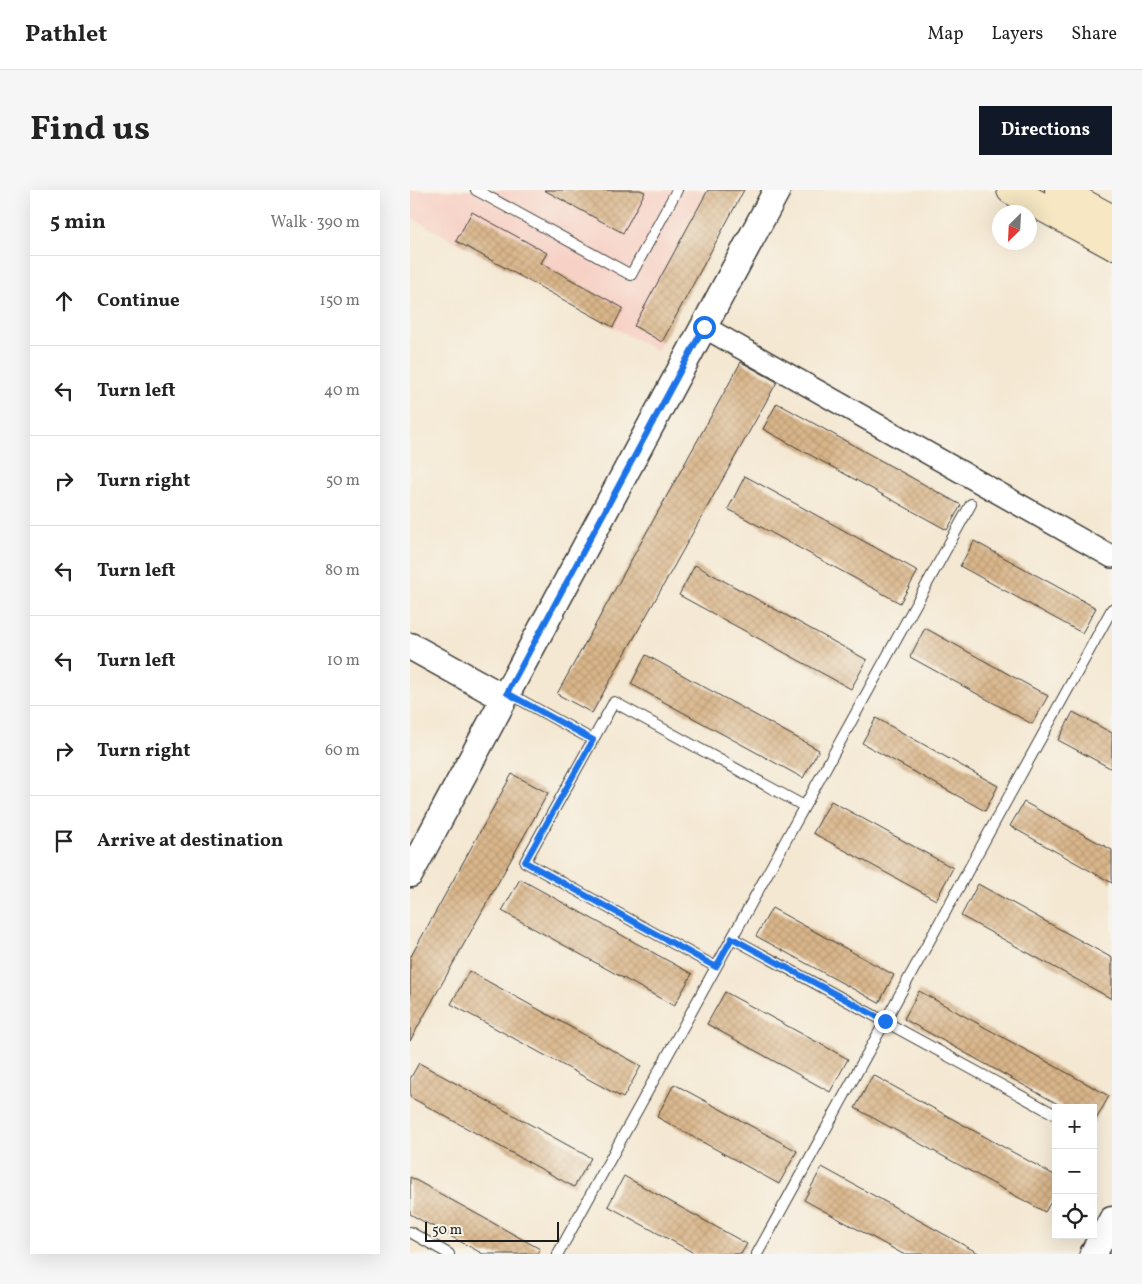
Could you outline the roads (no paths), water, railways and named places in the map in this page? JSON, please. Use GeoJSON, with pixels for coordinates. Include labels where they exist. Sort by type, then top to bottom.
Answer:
{"type":"FeatureCollection","features":[{"type":"Feature","properties":{"kind":"main road"},"geometry":{"type":"LineString","coordinates":[[1011,190],[1112,246]]}},
{"type":"Feature","properties":{"kind":"main road"},"geometry":{"type":"LineString","coordinates":[[1071,193],[1112,219]]}},
{"type":"Feature","properties":{"kind":"street"},"geometry":{"type":"LineString","coordinates":[[410,874],[777,190]]}},
{"type":"Feature","properties":{"kind":"street"},"geometry":{"type":"LineString","coordinates":[[704,327],[1112,557]]}},
{"type":"Feature","properties":{"kind":"street"},"geometry":{"type":"LineString","coordinates":[[410,646],[506,696]]}},
{"type":"Feature","properties":{"kind":"street"},"geometry":{"type":"LineString","coordinates":[[1093,1254],[1112,1220]]}},
{"type":"Feature","properties":{"kind":"lane"},"geometry":{"type":"LineString","coordinates":[[476,190],[631,275],[677,190]]}},
{"type":"Feature","properties":{"kind":"lane"},"geometry":{"type":"LineString","coordinates":[[558,1254],[971,504]]}},
{"type":"Feature","properties":{"kind":"lane"},"geometry":{"type":"LineString","coordinates":[[757,1254],[1112,609]]}},
{"type":"Feature","properties":{"kind":"lane"},"geometry":{"type":"LineString","coordinates":[[506,696],[593,740]]}},
{"type":"Feature","properties":{"kind":"lane"},"geometry":{"type":"LineString","coordinates":[[716,967],[525,862],[614,702],[804,806]]}},
{"type":"Feature","properties":{"kind":"lane"},"geometry":{"type":"LineString","coordinates":[[732,938],[1052,1114]]}},
{"type":"Feature","properties":{"kind":"lane"},"geometry":{"type":"LineString","coordinates":[[410,1232],[449,1254]]}}]}
